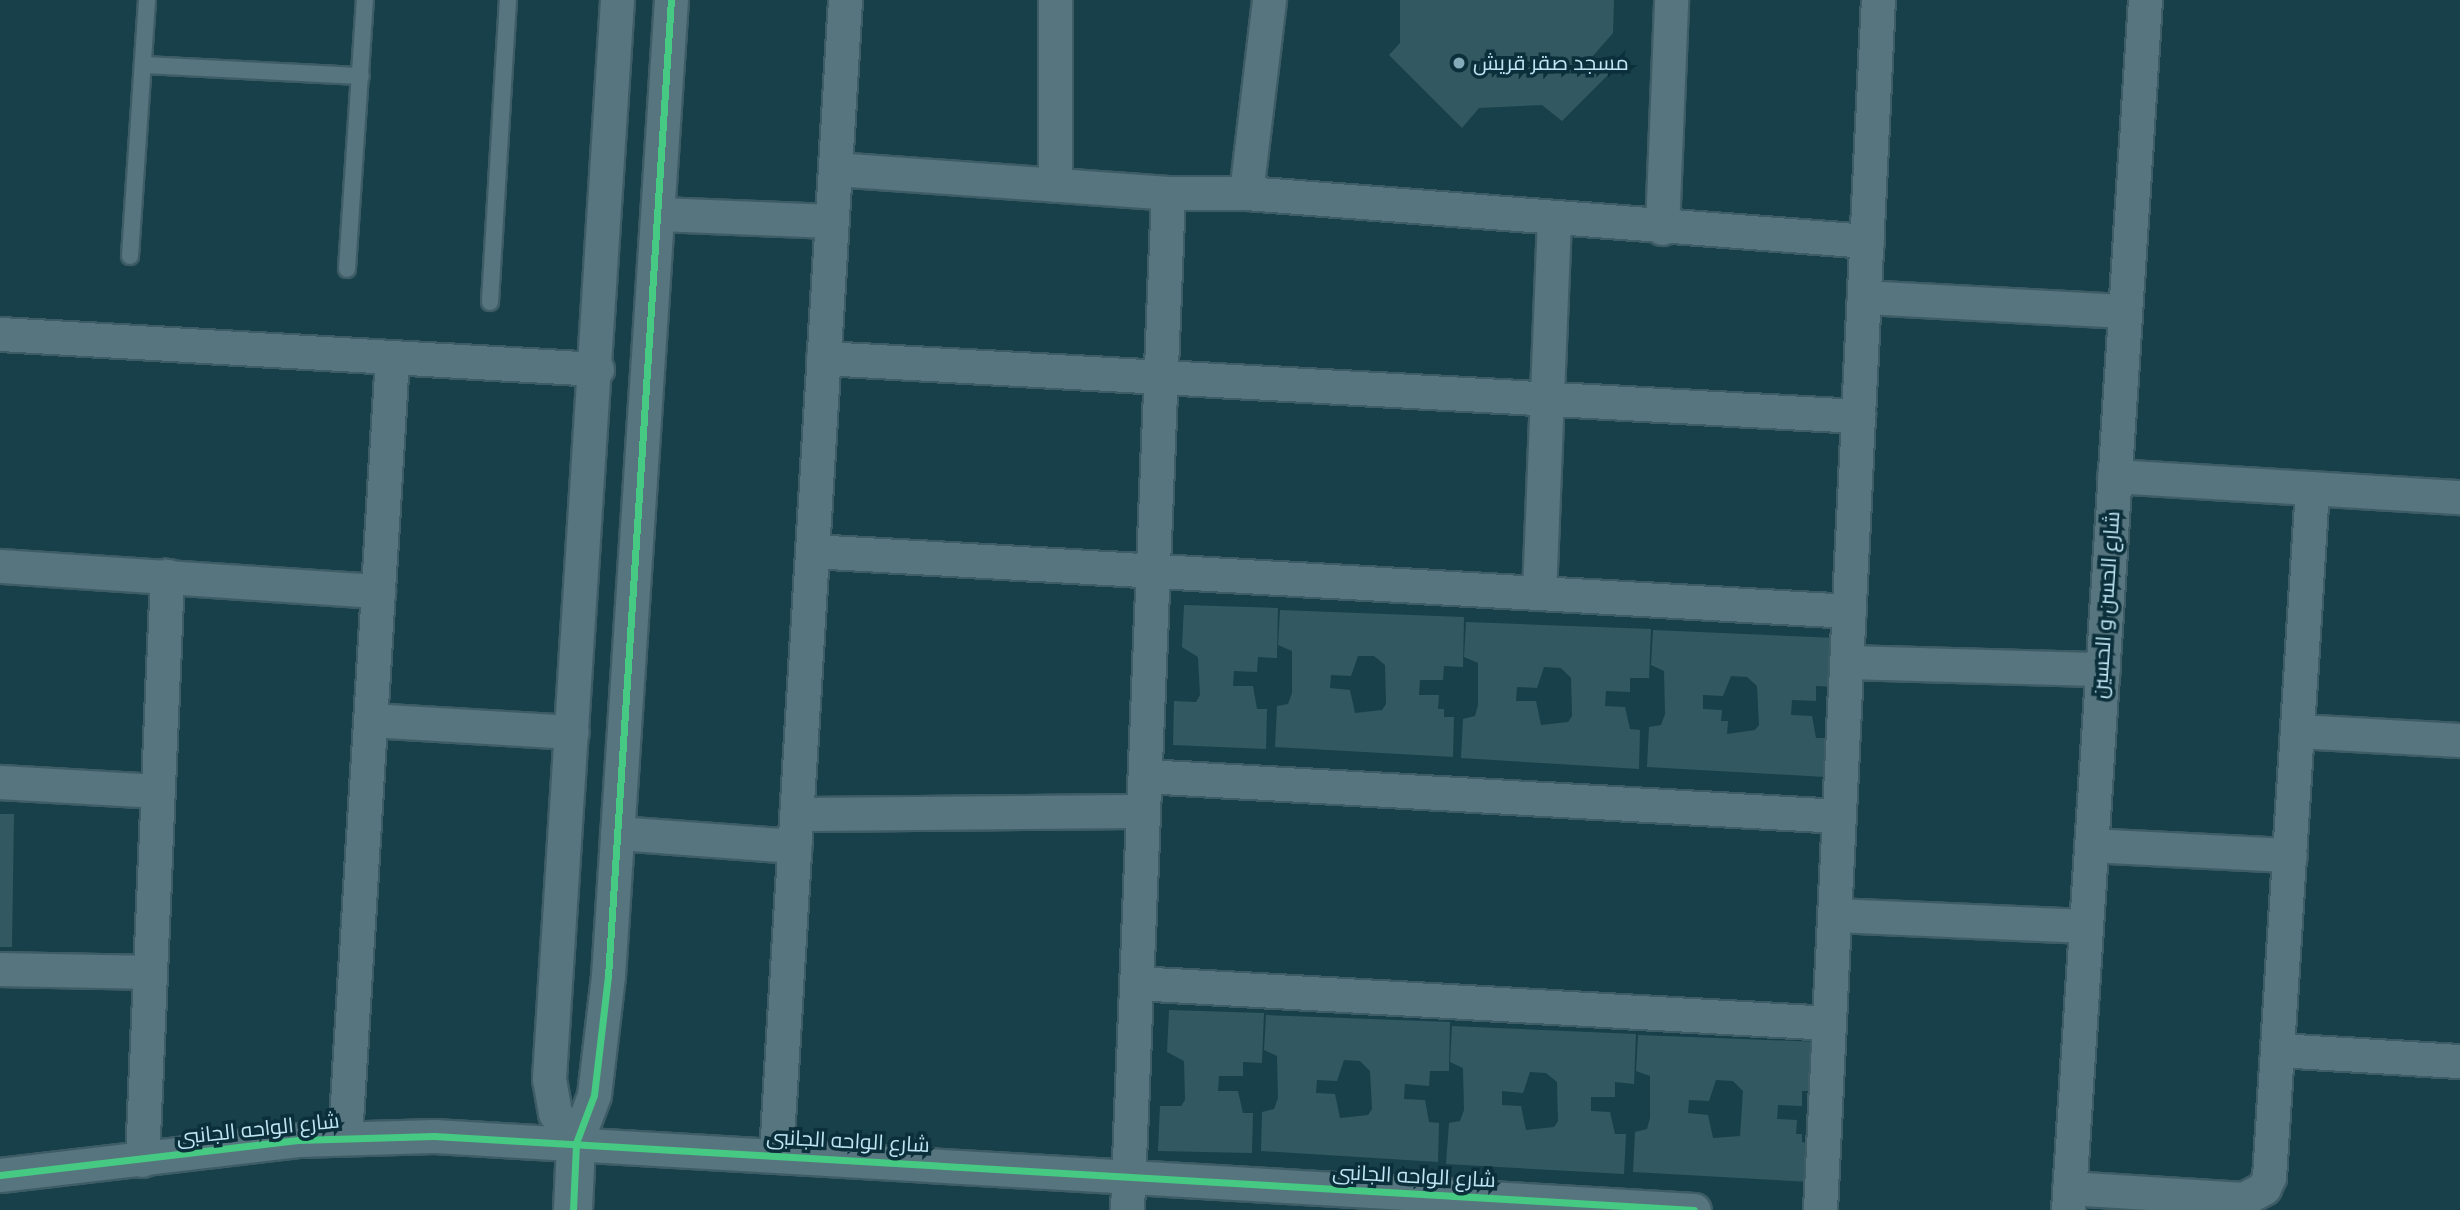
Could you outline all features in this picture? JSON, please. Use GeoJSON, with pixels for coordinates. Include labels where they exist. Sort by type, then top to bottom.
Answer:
{"type":"FeatureCollection","features":[{"type":"Feature","properties":{"kind":"street"},"geometry":{"type":"LineString","coordinates":[[576,1143],[564,1130],[550,1097],[597,369],[617,0]]}},
{"type":"Feature","properties":{"kind":"street"},"geometry":{"type":"LineString","coordinates":[[573,1210],[576,1143],[594,1095],[608,976],[671,0]]}},
{"type":"Feature","properties":{"kind":"street"},"geometry":{"type":"LineString","coordinates":[[776,1154],[845,0]]}},
{"type":"Feature","properties":{"kind":"street"},"geometry":{"type":"LineString","coordinates":[[1055,0],[1055,185]]}},
{"type":"Feature","properties":{"kind":"street"},"geometry":{"type":"LineString","coordinates":[[1246,193],[1269,0]]}},
{"type":"Feature","properties":{"kind":"street"},"geometry":{"type":"LineString","coordinates":[[1662,229],[1671,0]]}},
{"type":"Feature","properties":{"kind":"street"},"geometry":{"type":"LineString","coordinates":[[1820,1210],[1878,0]]}},
{"type":"Feature","properties":{"kind":"street","name":"شارع الحسن و الحسين"},"geometry":{"type":"LineString","coordinates":[[2068,1199],[2145,0]]}},
{"type":"Feature","properties":{"kind":"street"},"geometry":{"type":"LineString","coordinates":[[835,169],[1168,193],[1246,193],[1662,229],[1867,241]]}},
{"type":"Feature","properties":{"kind":"street"},"geometry":{"type":"LineString","coordinates":[[1126,1210],[1168,193]]}},
{"type":"Feature","properties":{"kind":"street"},"geometry":{"type":"LineString","coordinates":[[658,214],[832,221]]}},
{"type":"Feature","properties":{"kind":"street"},"geometry":{"type":"LineString","coordinates":[[1539,593],[1554,220]]}},
{"type":"Feature","properties":{"kind":"street"},"geometry":{"type":"LineString","coordinates":[[1864,297],[2125,311]]}},
{"type":"Feature","properties":{"kind":"street"},"geometry":{"type":"LineString","coordinates":[[0,334],[597,369]]}},
{"type":"Feature","properties":{"kind":"street"},"geometry":{"type":"LineString","coordinates":[[345,1137],[392,357]]}},
{"type":"Feature","properties":{"kind":"street"},"geometry":{"type":"LineString","coordinates":[[823,358],[1858,416]]}},
{"type":"Feature","properties":{"kind":"street"},"geometry":{"type":"LineString","coordinates":[[2114,476],[2460,497]]}},
{"type":"Feature","properties":{"kind":"street"},"geometry":{"type":"LineString","coordinates":[[2068,1199],[2244,1199],[2255,1195],[2269,1177],[2312,488]]}},
{"type":"Feature","properties":{"kind":"street"},"geometry":{"type":"LineString","coordinates":[[812,551],[1849,611]]}},
{"type":"Feature","properties":{"kind":"street"},"geometry":{"type":"LineString","coordinates":[[0,566],[377,591]]}},
{"type":"Feature","properties":{"kind":"street"},"geometry":{"type":"LineString","coordinates":[[142,1160],[167,576]]}},
{"type":"Feature","properties":{"kind":"street"},"geometry":{"type":"LineString","coordinates":[[1846,662],[2103,669]]}},
{"type":"Feature","properties":{"kind":"street"},"geometry":{"type":"LineString","coordinates":[[370,720],[572,732]]}},
{"type":"Feature","properties":{"kind":"street"},"geometry":{"type":"LineString","coordinates":[[2297,731],[2460,740]]}},
{"type":"Feature","properties":{"kind":"street"},"geometry":{"type":"LineString","coordinates":[[1145,776],[1838,816]]}},
{"type":"Feature","properties":{"kind":"street"},"geometry":{"type":"LineString","coordinates":[[0,782],[158,791]]}},
{"type":"Feature","properties":{"kind":"street"},"geometry":{"type":"LineString","coordinates":[[617,833],[795,830],[1143,811]]}},
{"type":"Feature","properties":{"kind":"street"},"geometry":{"type":"LineString","coordinates":[[2091,845],[2290,855]]}},
{"type":"Feature","properties":{"kind":"street"},"geometry":{"type":"LineString","coordinates":[[1834,915],[2086,926]]}},
{"type":"Feature","properties":{"kind":"street"},"geometry":{"type":"LineString","coordinates":[[0,969],[150,972]]}},
{"type":"Feature","properties":{"kind":"street"},"geometry":{"type":"LineString","coordinates":[[556,972],[608,976]]}},
{"type":"Feature","properties":{"kind":"street"},"geometry":{"type":"LineString","coordinates":[[1136,983],[1829,1023]]}},
{"type":"Feature","properties":{"kind":"street"},"geometry":{"type":"LineString","coordinates":[[2278,1050],[2460,1061]]}},
{"type":"Feature","properties":{"kind":"street","name":"شارع الواحه الجانبى"},"geometry":{"type":"LineString","coordinates":[[0,1175],[345,1137],[576,1143],[1694,1210]]}},
{"type":"Feature","properties":{"kind":"lane"},"geometry":{"type":"LineString","coordinates":[[130,256],[147,0]]}},
{"type":"Feature","properties":{"kind":"lane"},"geometry":{"type":"LineString","coordinates":[[347,270],[365,0]]}},
{"type":"Feature","properties":{"kind":"lane"},"geometry":{"type":"LineString","coordinates":[[490,302],[508,0]]}},
{"type":"Feature","properties":{"kind":"lane"},"geometry":{"type":"LineString","coordinates":[[143,65],[361,76]]}},
{"type":"Feature","properties":{"kind":"building"},"geometry":{"type":"Polygon","coordinates":[[[1400,0],[1614,0],[1613,33],[1592,57],[1609,74],[1562,121],[1542,105],[1479,108],[1462,128],[1389,55],[1400,43],[1400,0]]]}},
{"type":"Feature","properties":{"kind":"building"},"geometry":{"type":"Polygon","coordinates":[[[1184,605],[1278,608],[1277,658],[1258,657],[1257,672],[1234,671],[1233,686],[1253,686],[1257,709],[1267,709],[1266,749],[1173,745],[1174,701],[1196,702],[1200,695],[1198,657],[1182,647],[1184,605]]]}},
{"type":"Feature","properties":{"kind":"building"},"geometry":{"type":"Polygon","coordinates":[[[1280,610],[1464,617],[1463,667],[1444,666],[1443,680],[1420,680],[1419,695],[1439,695],[1438,709],[1444,709],[1444,717],[1454,717],[1453,757],[1275,747],[1277,706],[1288,704],[1292,693],[1292,651],[1278,645],[1280,610]],[[1358,656],[1351,676],[1331,675],[1330,688],[1350,690],[1355,713],[1382,710],[1386,704],[1385,665],[1374,656],[1358,656]]]}},
{"type":"Feature","properties":{"kind":"building"},"geometry":{"type":"Polygon","coordinates":[[[1466,622],[1651,629],[1649,678],[1630,678],[1630,692],[1606,691],[1605,706],[1625,707],[1630,729],[1640,730],[1639,769],[1461,758],[1463,719],[1475,716],[1478,705],[1478,663],[1464,657],[1466,622]],[[1544,667],[1537,688],[1517,687],[1516,701],[1536,701],[1541,725],[1568,722],[1572,716],[1571,678],[1561,668],[1544,667]]]}},
{"type":"Feature","properties":{"kind":"building"},"geometry":{"type":"Polygon","coordinates":[[[1653,630],[1837,638],[1836,687],[1816,686],[1816,701],[1792,700],[1791,715],[1812,716],[1816,738],[1826,738],[1825,777],[1647,767],[1649,727],[1661,725],[1665,714],[1664,671],[1651,665],[1653,630]],[[1731,676],[1723,696],[1703,695],[1703,709],[1722,710],[1721,721],[1728,721],[1727,734],[1755,730],[1759,725],[1757,686],[1747,677],[1731,676]]]}},
{"type":"Feature","properties":{"kind":"building"},"geometry":{"type":"Polygon","coordinates":[[[0,814],[14,814],[12,947],[0,947],[0,814]]]}},
{"type":"Feature","properties":{"kind":"building"},"geometry":{"type":"Polygon","coordinates":[[[1169,1010],[1264,1013],[1262,1063],[1243,1062],[1243,1076],[1219,1076],[1218,1091],[1238,1091],[1243,1113],[1253,1113],[1252,1153],[1158,1151],[1160,1106],[1181,1106],[1185,1100],[1184,1061],[1167,1052],[1169,1010]]]}},
{"type":"Feature","properties":{"kind":"building"},"geometry":{"type":"Polygon","coordinates":[[[1266,1015],[1450,1022],[1449,1071],[1430,1071],[1429,1086],[1405,1084],[1404,1099],[1425,1100],[1429,1122],[1439,1123],[1438,1162],[1261,1151],[1262,1112],[1274,1109],[1278,1098],[1277,1056],[1264,1050],[1266,1015]],[[1344,1060],[1337,1081],[1317,1080],[1316,1093],[1335,1094],[1340,1118],[1368,1115],[1372,1109],[1370,1071],[1360,1061],[1344,1060]]]}},
{"type":"Feature","properties":{"kind":"building"},"geometry":{"type":"Polygon","coordinates":[[[1452,1026],[1636,1034],[1634,1084],[1615,1082],[1615,1097],[1591,1097],[1591,1111],[1610,1112],[1615,1134],[1626,1134],[1624,1174],[1446,1164],[1449,1123],[1460,1121],[1464,1110],[1463,1068],[1450,1062],[1452,1026]],[[1530,1072],[1523,1093],[1502,1091],[1502,1105],[1521,1106],[1526,1130],[1554,1127],[1558,1121],[1557,1082],[1546,1073],[1530,1072]]]}},
{"type":"Feature","properties":{"kind":"building"},"geometry":{"type":"Polygon","coordinates":[[[1638,1035],[1822,1042],[1821,1091],[1802,1091],[1802,1106],[1778,1105],[1777,1119],[1797,1120],[1796,1134],[1802,1134],[1802,1142],[1812,1143],[1811,1182],[1633,1172],[1635,1132],[1647,1129],[1650,1118],[1650,1076],[1636,1071],[1638,1035]],[[1716,1080],[1709,1101],[1689,1100],[1688,1113],[1708,1115],[1713,1138],[1740,1136],[1743,1091],[1733,1081],[1716,1080]]]}},
{"type":"Feature","properties":{"kind":"cycle path"},"geometry":{"type":"LineString","coordinates":[[573,1210],[576,1143],[594,1095],[608,976],[671,0]]}},
{"type":"Feature","properties":{"kind":"cycle path"},"geometry":{"type":"LineString","coordinates":[[0,1175],[298,1140],[434,1136],[1694,1210]]}},
{"type":"Feature","properties":{"kind":"place","name":"مسجد صقر قريش"},"geometry":{"type":"Point","coordinates":[1459,63]}}]}
